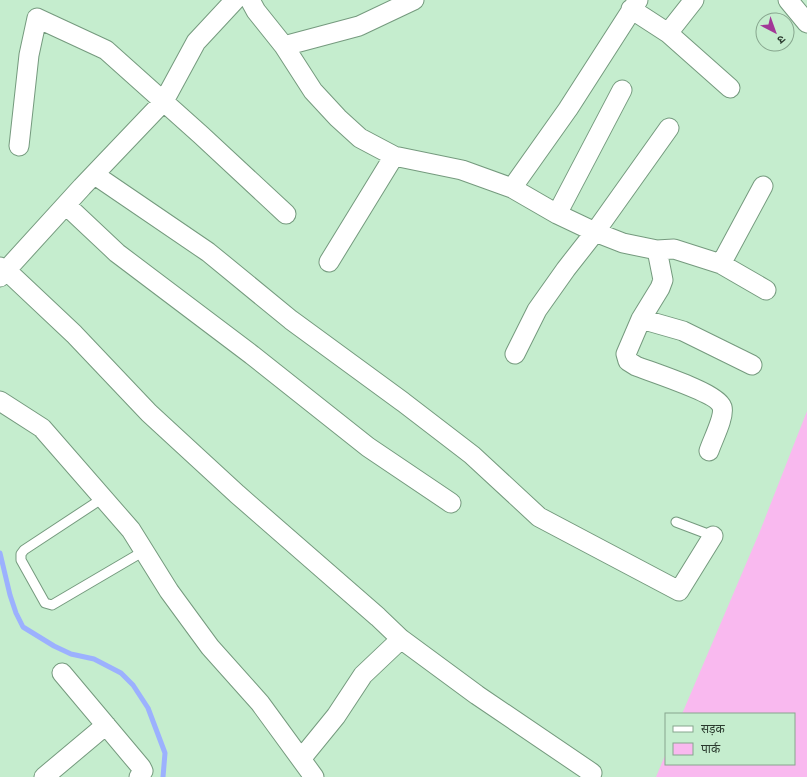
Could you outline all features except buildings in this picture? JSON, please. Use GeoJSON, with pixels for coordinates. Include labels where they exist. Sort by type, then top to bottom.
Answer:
{"type":"FeatureCollection","features":[{"type":"Feature","properties":{"kind":"street"},"geometry":{"type":"LineString","coordinates":[[235,0],[196,42],[164,101],[2,271],[74,334],[149,413],[237,494],[378,617],[401,640],[477,695],[592,773],[590,777]]}},
{"type":"Feature","properties":{"kind":"street"},"geometry":{"type":"LineString","coordinates":[[250,0],[256,11],[284,46],[313,91],[338,118],[360,138],[394,156],[462,170],[512,188],[557,214],[622,243],[656,250],[674,249],[721,264],[766,290]]}},
{"type":"Feature","properties":{"kind":"street"},"geometry":{"type":"LineString","coordinates":[[284,46],[359,26],[414,0]]}},
{"type":"Feature","properties":{"kind":"street"},"geometry":{"type":"LineString","coordinates":[[668,33],[694,0]]}},
{"type":"Feature","properties":{"kind":"street"},"geometry":{"type":"LineString","coordinates":[[788,0],[807,23]]}},
{"type":"Feature","properties":{"kind":"street"},"geometry":{"type":"LineString","coordinates":[[512,188],[568,109],[634,5],[730,88]]}},
{"type":"Feature","properties":{"kind":"street"},"geometry":{"type":"LineString","coordinates":[[19,146],[29,55],[37,18],[106,50],[164,101],[286,214]]}},
{"type":"Feature","properties":{"kind":"street"},"geometry":{"type":"LineString","coordinates":[[557,214],[622,90]]}},
{"type":"Feature","properties":{"kind":"street"},"geometry":{"type":"LineString","coordinates":[[515,354],[537,310],[669,128]]}},
{"type":"Feature","properties":{"kind":"street"},"geometry":{"type":"LineString","coordinates":[[329,262],[394,156]]}},
{"type":"Feature","properties":{"kind":"street"},"geometry":{"type":"LineString","coordinates":[[95,175],[208,252],[291,320],[403,402],[472,455],[539,517],[679,591],[713,536]]}},
{"type":"Feature","properties":{"kind":"street"},"geometry":{"type":"LineString","coordinates":[[721,264],[762,186]]}},
{"type":"Feature","properties":{"kind":"street"},"geometry":{"type":"LineString","coordinates":[[66,205],[123,258],[252,355],[368,447],[451,503]]}},
{"type":"Feature","properties":{"kind":"street"},"geometry":{"type":"LineString","coordinates":[[656,250],[663,280],[660,288],[641,319],[626,354],[628,361],[636,366],[699,390],[717,400],[722,406],[722,415],[709,451]]}},
{"type":"Feature","properties":{"kind":"street"},"geometry":{"type":"LineString","coordinates":[[641,319],[683,331],[752,364]]}},
{"type":"Feature","properties":{"kind":"street"},"geometry":{"type":"LineString","coordinates":[[0,401],[42,428],[131,530],[169,591],[210,647],[260,703],[314,777]]}},
{"type":"Feature","properties":{"kind":"street"},"geometry":{"type":"LineString","coordinates":[[301,759],[336,716],[363,675],[401,640]]}},
{"type":"Feature","properties":{"kind":"street"},"geometry":{"type":"LineString","coordinates":[[62,673],[141,767],[143,771],[139,777]]}},
{"type":"Feature","properties":{"kind":"street"},"geometry":{"type":"LineString","coordinates":[[44,777],[106,725]]}},
{"type":"Feature","properties":{"kind":"lane"},"geometry":{"type":"LineString","coordinates":[[103,498],[20,554],[21,560],[45,603],[52,604],[144,551]]}},
{"type":"Feature","properties":{"kind":"lane"},"geometry":{"type":"LineString","coordinates":[[676,522],[713,536]]}},
{"type":"Feature","properties":{"kind":"green space"},"geometry":{"type":"Polygon","coordinates":[[[807,411],[807,777],[656,777],[665,755],[665,765],[795,765],[795,713],[682,713],[760,531],[807,411]]]}},
{"type":"Feature","properties":{"kind":"waterway"},"geometry":{"type":"LineString","coordinates":[[0,553],[10,595],[16,613],[23,627],[54,646],[71,654],[94,659],[121,673],[133,685],[148,708],[165,753],[163,777]]}}]}
